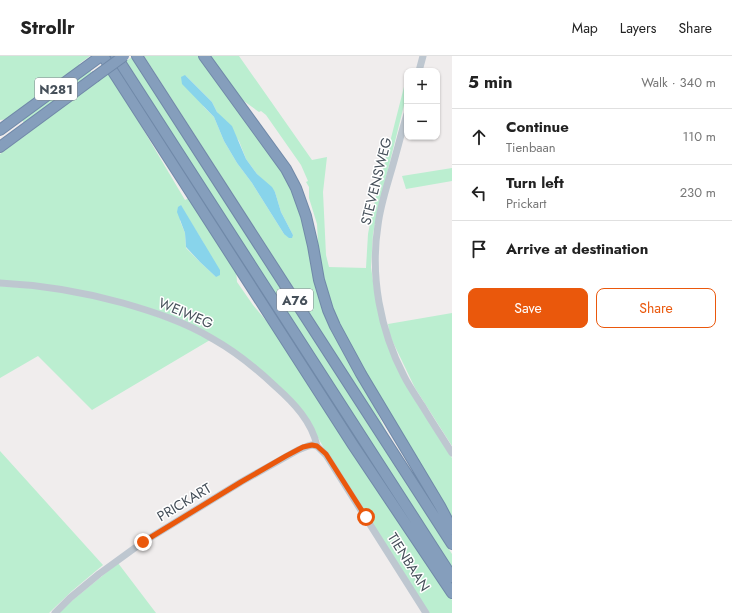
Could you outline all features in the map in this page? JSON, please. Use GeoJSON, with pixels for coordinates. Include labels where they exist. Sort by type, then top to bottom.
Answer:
{"type":"FeatureCollection","features":[{"type":"Feature","properties":{"kind":"highway","name":"N281"},"geometry":{"type":"LineString","coordinates":[[0,130],[102,56]]}},
{"type":"Feature","properties":{"kind":"highway","name":"A76"},"geometry":{"type":"LineString","coordinates":[[102,56],[353,445],[452,593]]}},
{"type":"Feature","properties":{"kind":"highway","name":"A76"},"geometry":{"type":"LineString","coordinates":[[116,56],[452,577]]}},
{"type":"Feature","properties":{"kind":"highway","name":"N281"},"geometry":{"type":"LineString","coordinates":[[0,146],[124,56]]}},
{"type":"Feature","properties":{"kind":"highway","name":"A76"},"geometry":{"type":"LineString","coordinates":[[138,56],[452,544]]}},
{"type":"Feature","properties":{"kind":"highway","name":"A76"},"geometry":{"type":"LineString","coordinates":[[204,56],[286,169],[296,188],[309,225],[319,280],[335,326],[361,374],[440,506],[452,529]]}},
{"type":"Feature","properties":{"kind":"street"},"geometry":{"type":"LineString","coordinates":[[420,68],[423,56]]}},
{"type":"Feature","properties":{"kind":"street","name":"STEVENSWEG"},"geometry":{"type":"LineString","coordinates":[[404,125],[379,214],[376,243],[376,285],[382,316],[395,357],[408,383],[452,453]]}},
{"type":"Feature","properties":{"kind":"street","name":"WEIWEG"},"geometry":{"type":"LineString","coordinates":[[0,283],[67,290],[132,305],[161,314],[198,330],[215,339],[238,355],[288,398],[308,424],[315,437],[317,446]]}},
{"type":"Feature","properties":{"kind":"street","name":"PRICKART"},"geometry":{"type":"LineString","coordinates":[[55,613],[70,598],[99,574],[143,542],[298,450],[312,445],[317,446]]}},
{"type":"Feature","properties":{"kind":"street","name":"TIENBAAN"},"geometry":{"type":"LineString","coordinates":[[317,446],[326,454],[426,613]]}},
{"type":"Feature","properties":{"kind":"green space"},"geometry":{"type":"Polygon","coordinates":[[[0,56],[90,56],[25,105],[9,119],[0,120],[0,56]]]}},
{"type":"Feature","properties":{"kind":"green space"},"geometry":{"type":"Polygon","coordinates":[[[136,56],[452,554],[452,572],[126,61],[136,56]]]}},
{"type":"Feature","properties":{"kind":"green space"},"geometry":{"type":"Polygon","coordinates":[[[144,56],[200,56],[284,172],[297,195],[329,321],[340,347],[375,408],[388,435],[144,56]],[[185,75],[204,107],[214,117],[224,141],[237,163],[252,183],[284,234],[293,235],[281,212],[275,192],[257,174],[246,159],[239,141],[217,112],[212,102],[185,75]]]}},
{"type":"Feature","properties":{"kind":"green space"},"geometry":{"type":"Polygon","coordinates":[[[210,56],[239,56],[312,160],[327,157],[323,192],[326,255],[329,267],[366,268],[368,234],[372,213],[404,87],[404,105],[373,234],[371,267],[378,310],[409,389],[452,458],[452,518],[378,395],[336,318],[328,296],[319,261],[317,224],[309,198],[309,187],[306,182],[308,181],[301,165],[266,115],[261,111],[259,112],[241,99],[210,56]]]}},
{"type":"Feature","properties":{"kind":"green space"},"geometry":{"type":"Polygon","coordinates":[[[89,69],[92,73],[26,125],[21,119],[89,69]]]}},
{"type":"Feature","properties":{"kind":"green space"},"geometry":{"type":"Polygon","coordinates":[[[108,74],[134,114],[185,200],[189,198],[236,270],[237,282],[253,305],[280,337],[367,474],[452,600],[452,613],[428,613],[298,406],[236,352],[140,305],[0,281],[0,154],[108,74]],[[180,205],[180,221],[185,233],[186,248],[216,277],[203,242],[180,205]]]}},
{"type":"Feature","properties":{"kind":"green space"},"geometry":{"type":"Polygon","coordinates":[[[452,168],[452,181],[406,189],[402,176],[452,168]]]}},
{"type":"Feature","properties":{"kind":"green space"},"geometry":{"type":"Polygon","coordinates":[[[0,286],[62,292],[106,301],[170,321],[210,340],[92,410],[38,356],[0,378],[0,286]]]}},
{"type":"Feature","properties":{"kind":"green space"},"geometry":{"type":"Polygon","coordinates":[[[452,313],[452,446],[415,388],[390,336],[388,324],[452,313]]]}},
{"type":"Feature","properties":{"kind":"green space"},"geometry":{"type":"Polygon","coordinates":[[[0,451],[103,565],[49,613],[0,613],[0,451]]]}},
{"type":"Feature","properties":{"kind":"green space"},"geometry":{"type":"Polygon","coordinates":[[[118,563],[156,613],[57,613],[118,563]]]}},
{"type":"Feature","properties":{"kind":"water"},"geometry":{"type":"Polygon","coordinates":[[[185,75],[212,102],[217,112],[232,126],[246,159],[257,174],[272,187],[275,192],[281,212],[293,235],[292,238],[289,238],[284,234],[252,183],[237,163],[224,141],[214,117],[182,84],[181,77],[185,75]]]}},
{"type":"Feature","properties":{"kind":"water"},"geometry":{"type":"Polygon","coordinates":[[[181,205],[220,270],[220,275],[216,277],[186,247],[185,233],[177,212],[178,207],[181,205]]]}},
{"type":"Feature","properties":{"kind":"route"},"geometry":{"type":"LineString","coordinates":[[143,542],[286,456],[303,447],[312,445],[317,446],[326,454],[366,517]]}}]}
